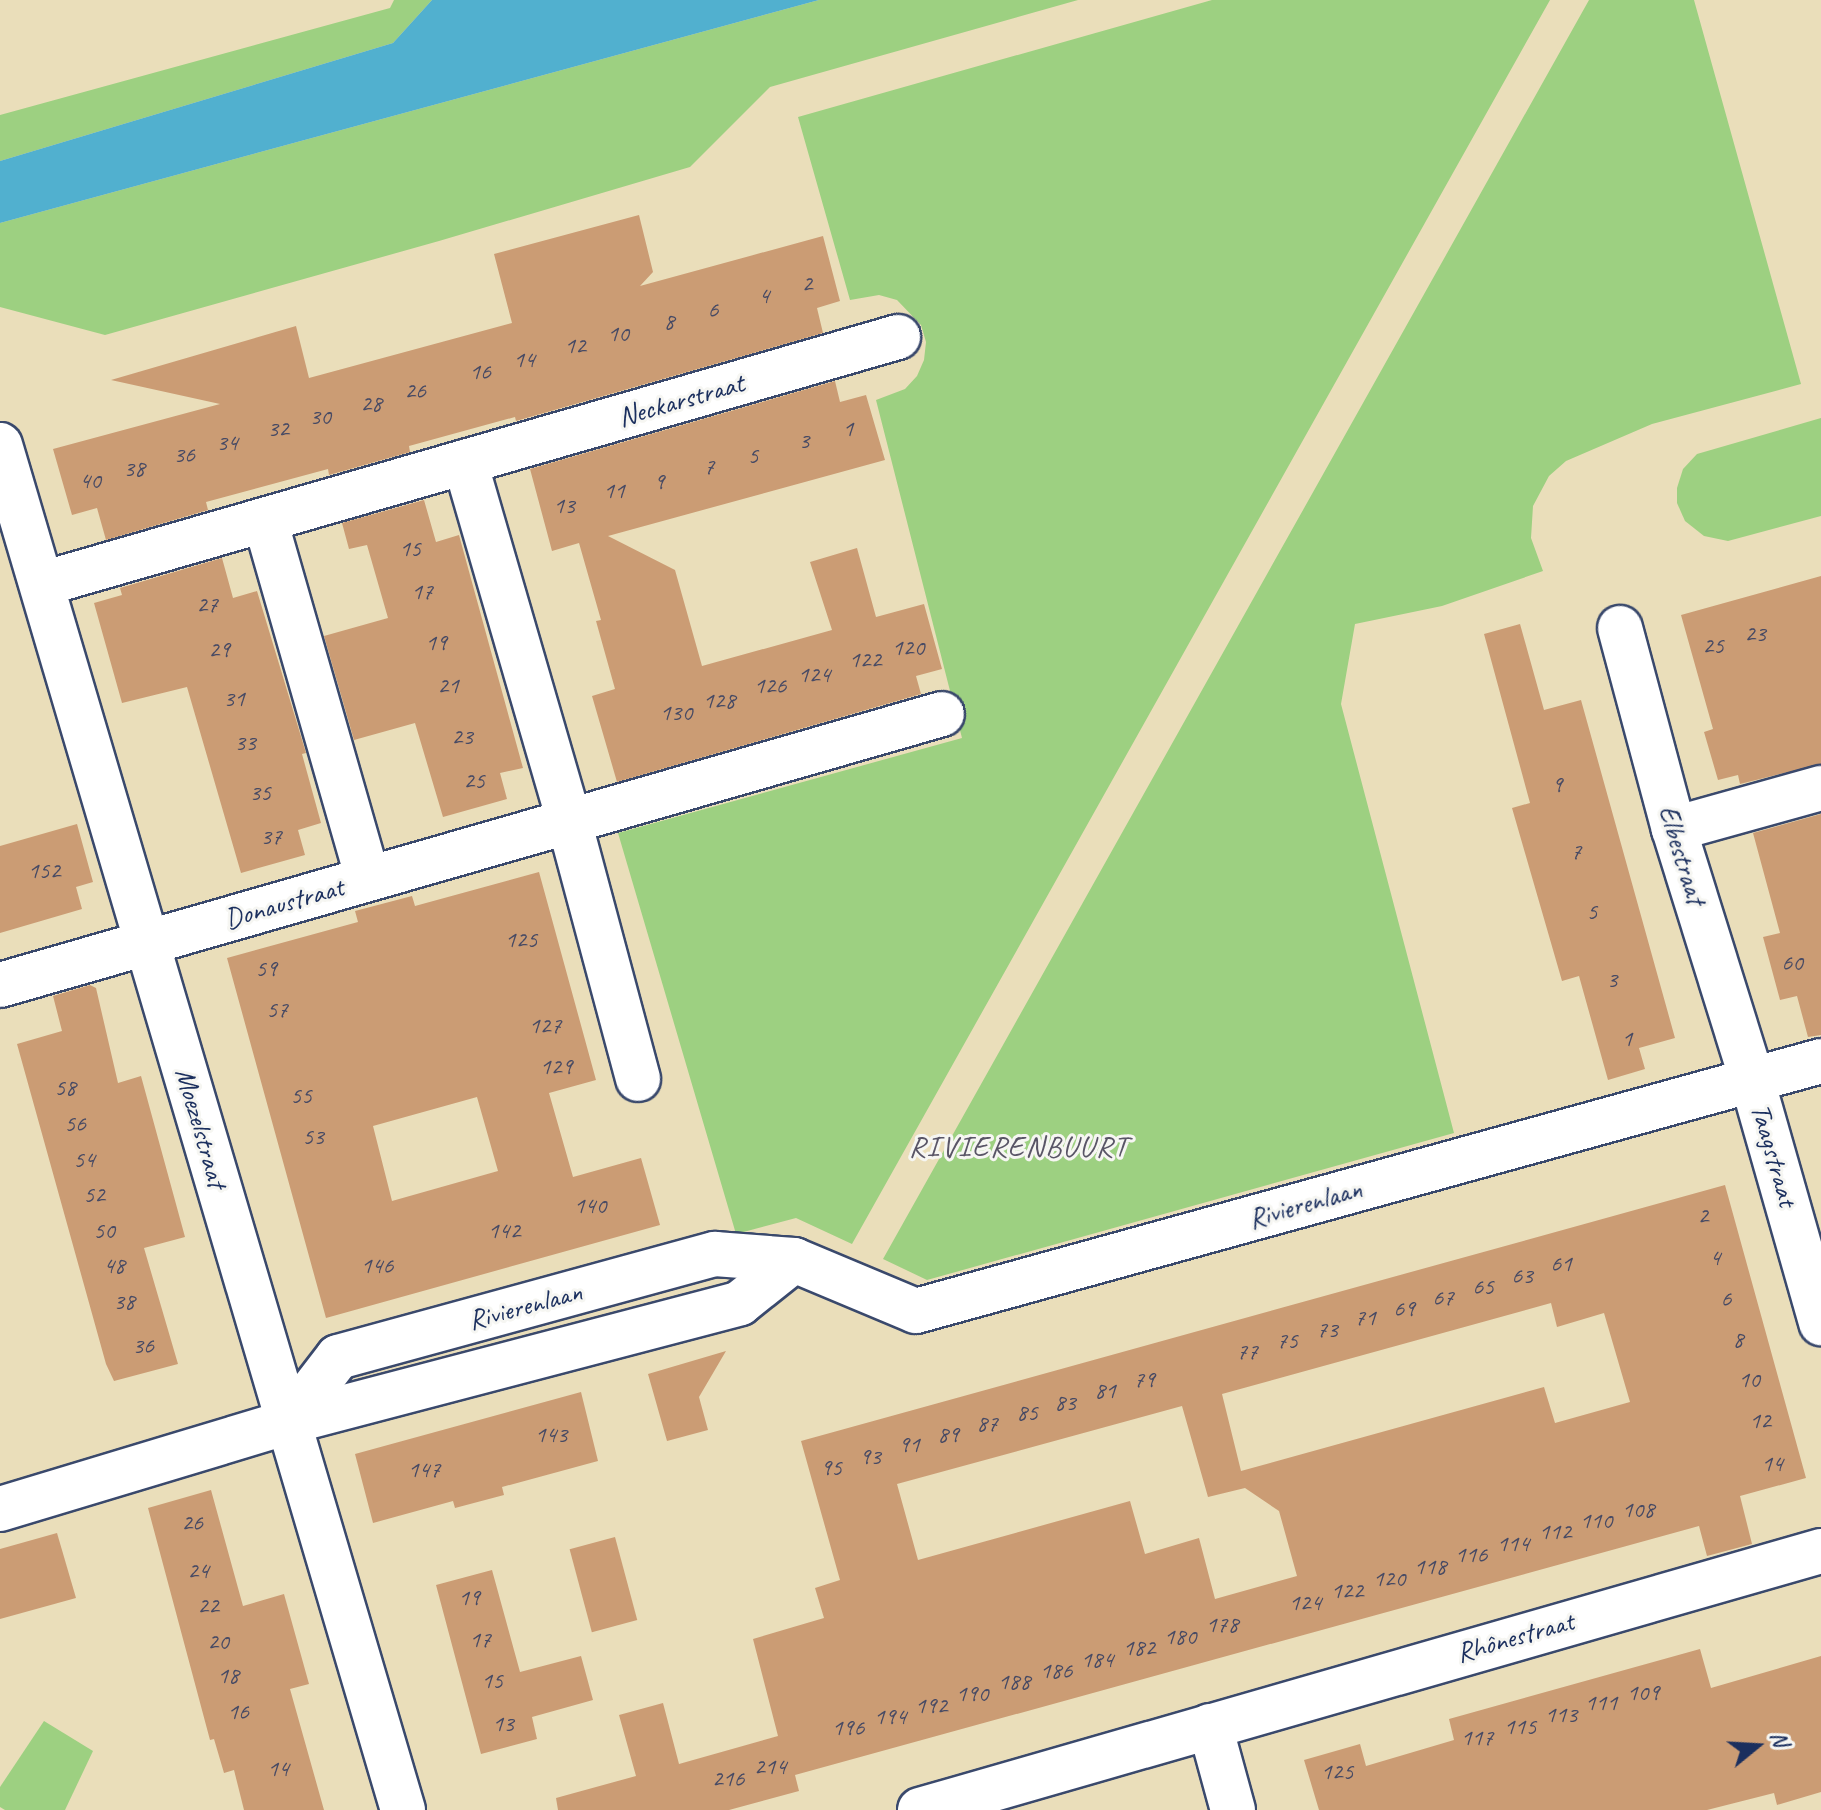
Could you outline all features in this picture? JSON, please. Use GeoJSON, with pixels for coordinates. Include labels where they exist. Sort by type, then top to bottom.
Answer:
{"type":"FeatureCollection","features":[{"type":"Feature","properties":{"kind":"street","name":"Neckarstraat"},"geometry":{"type":"LineString","coordinates":[[42,584],[898,337]]}},
{"type":"Feature","properties":{"kind":"street","name":"Moezelstraat"},"geometry":{"type":"LineString","coordinates":[[0,445],[403,1810]]}},
{"type":"Feature","properties":{"kind":"street"},"geometry":{"type":"LineString","coordinates":[[465,462],[569,821],[638,1079]]}},
{"type":"Feature","properties":{"kind":"street"},"geometry":{"type":"LineString","coordinates":[[265,520],[368,879]]}},
{"type":"Feature","properties":{"kind":"street","name":"Elbestraat"},"geometry":{"type":"LineString","coordinates":[[1620,628],[1674,829],[1752,1080]]}},
{"type":"Feature","properties":{"kind":"street","name":"Donaustraat"},"geometry":{"type":"LineString","coordinates":[[0,985],[942,714]]}},
{"type":"Feature","properties":{"kind":"street"},"geometry":{"type":"LineString","coordinates":[[1674,829],[1821,788]]}},
{"type":"Feature","properties":{"kind":"street","name":"Rivierenlaan"},"geometry":{"type":"LineString","coordinates":[[288,1422],[338,1357],[715,1254],[794,1260],[916,1311],[1821,1061]]}},
{"type":"Feature","properties":{"kind":"street","name":"Taagstraat"},"geometry":{"type":"LineString","coordinates":[[1752,1080],[1821,1323]]}},
{"type":"Feature","properties":{"kind":"street"},"geometry":{"type":"LineString","coordinates":[[0,1509],[288,1422]]}},
{"type":"Feature","properties":{"kind":"street","name":"Rhônestraat"},"geometry":{"type":"LineString","coordinates":[[920,1810],[1821,1551]]}},
{"type":"Feature","properties":{"kind":"street"},"geometry":{"type":"LineString","coordinates":[[1210,1726],[1233,1810]]}},
{"type":"Feature","properties":{"kind":"green space"},"geometry":{"type":"Polygon","coordinates":[[[394,0],[432,0],[393,43],[0,161],[0,115],[390,8],[394,0]]]}},
{"type":"Feature","properties":{"kind":"green space"},"geometry":{"type":"Polygon","coordinates":[[[819,0],[1078,0],[770,87],[690,167],[439,241],[105,335],[0,307],[0,223],[819,0]]]}},
{"type":"Feature","properties":{"kind":"green space"},"geometry":{"type":"Polygon","coordinates":[[[1212,0],[1550,0],[852,1244],[796,1218],[736,1234],[618,833],[962,738],[876,400],[905,389],[917,376],[924,360],[926,342],[921,325],[897,300],[879,295],[850,300],[798,117],[1212,0]]]}},
{"type":"Feature","properties":{"kind":"green space"},"geometry":{"type":"Polygon","coordinates":[[[1589,0],[1694,0],[1801,384],[1652,424],[1566,461],[1549,476],[1533,506],[1531,538],[1543,571],[1442,606],[1355,624],[1341,704],[1454,1133],[927,1280],[883,1259],[1589,0]]]}},
{"type":"Feature","properties":{"kind":"green space"},"geometry":{"type":"Polygon","coordinates":[[[1821,418],[1821,516],[1728,541],[1704,536],[1685,521],[1677,503],[1677,488],[1683,469],[1697,454],[1821,418]]]}},
{"type":"Feature","properties":{"kind":"green space"},"geometry":{"type":"Polygon","coordinates":[[[44,1721],[93,1751],[65,1810],[5,1810],[0,1807],[0,1787],[44,1721]]]}},
{"type":"Feature","properties":{"kind":"water"},"geometry":{"type":"Polygon","coordinates":[[[432,0],[819,0],[0,223],[0,161],[393,43],[432,0]]]}},
{"type":"Feature","properties":{"kind":"building"},"geometry":{"type":"Polygon","coordinates":[[[639,215],[653,272],[640,286],[823,236],[840,301],[817,308],[823,333],[516,421],[515,417],[409,446],[410,452],[329,475],[328,469],[206,502],[208,510],[106,540],[97,508],[72,515],[53,449],[220,404],[111,380],[296,326],[309,378],[512,323],[494,254],[639,215]]]}},
{"type":"Feature","properties":{"kind":"building"},"geometry":{"type":"Polygon","coordinates":[[[835,381],[840,402],[866,395],[885,460],[608,536],[675,570],[702,666],[832,630],[810,562],[857,548],[876,617],[924,604],[942,669],[916,676],[921,694],[617,782],[592,696],[615,689],[596,621],[601,620],[579,543],[552,551],[530,469],[835,381]]]}},
{"type":"Feature","properties":{"kind":"building"},"geometry":{"type":"Polygon","coordinates":[[[424,500],[436,542],[459,535],[523,768],[500,773],[507,799],[443,817],[415,723],[354,740],[324,636],[388,618],[367,545],[349,549],[342,523],[424,500]]]}},
{"type":"Feature","properties":{"kind":"building"},"geometry":{"type":"Polygon","coordinates":[[[222,558],[233,598],[257,591],[306,753],[302,754],[321,823],[298,830],[305,855],[241,873],[187,687],[122,703],[94,603],[122,595],[120,588],[222,558]]]}},
{"type":"Feature","properties":{"kind":"building"},"geometry":{"type":"Polygon","coordinates":[[[1821,576],[1821,764],[1740,784],[1738,775],[1718,780],[1704,732],[1713,729],[1681,615],[1821,576]]]}},
{"type":"Feature","properties":{"kind":"building"},"geometry":{"type":"Polygon","coordinates":[[[1520,624],[1544,710],[1581,700],[1675,1038],[1639,1048],[1645,1069],[1608,1080],[1579,976],[1562,981],[1512,808],[1530,803],[1484,634],[1520,624]]]}},
{"type":"Feature","properties":{"kind":"building"},"geometry":{"type":"Polygon","coordinates":[[[1821,814],[1821,1035],[1808,1037],[1797,996],[1780,1000],[1763,937],[1780,933],[1753,833],[1821,814]]]}},
{"type":"Feature","properties":{"kind":"building"},"geometry":{"type":"Polygon","coordinates":[[[77,824],[93,882],[76,887],[82,909],[0,933],[0,846],[77,824]]]}},
{"type":"Feature","properties":{"kind":"building"},"geometry":{"type":"Polygon","coordinates":[[[539,872],[596,1080],[549,1093],[573,1177],[641,1158],[660,1225],[326,1318],[227,958],[358,922],[355,911],[412,896],[415,906],[539,872]],[[477,1097],[373,1126],[392,1201],[498,1171],[477,1097]]]}},
{"type":"Feature","properties":{"kind":"building"},"geometry":{"type":"Polygon","coordinates":[[[90,985],[96,988],[118,1083],[141,1076],[185,1237],[144,1248],[178,1364],[114,1381],[106,1364],[17,1044],[62,1031],[53,996],[90,985]]]}},
{"type":"Feature","properties":{"kind":"building"},"geometry":{"type":"Polygon","coordinates":[[[1725,1185],[1806,1478],[1740,1496],[1752,1544],[1707,1556],[1699,1526],[795,1775],[799,1791],[729,1810],[558,1810],[556,1798],[636,1776],[619,1715],[663,1703],[679,1764],[778,1736],[753,1639],[824,1618],[815,1588],[840,1580],[801,1441],[1725,1185]],[[1551,1303],[1222,1394],[1241,1471],[1544,1387],[1555,1423],[1630,1402],[1604,1313],[1557,1327],[1551,1303]],[[1182,1406],[897,1484],[918,1560],[1130,1501],[1145,1554],[1199,1538],[1215,1599],[1297,1576],[1279,1511],[1245,1488],[1208,1497],[1182,1406]]]}},
{"type":"Feature","properties":{"kind":"building"},"geometry":{"type":"Polygon","coordinates":[[[726,1351],[699,1397],[708,1430],[667,1441],[648,1374],[726,1351]]]}},
{"type":"Feature","properties":{"kind":"building"},"geometry":{"type":"Polygon","coordinates":[[[581,1392],[598,1461],[502,1487],[504,1495],[455,1508],[453,1501],[373,1523],[355,1454],[581,1392]]]}},
{"type":"Feature","properties":{"kind":"building"},"geometry":{"type":"Polygon","coordinates":[[[211,1490],[243,1606],[284,1594],[309,1684],[290,1689],[324,1810],[244,1810],[234,1770],[224,1773],[214,1739],[210,1740],[148,1508],[211,1490]]]}},
{"type":"Feature","properties":{"kind":"building"},"geometry":{"type":"Polygon","coordinates":[[[57,1533],[76,1598],[0,1619],[0,1549],[57,1533]]]}},
{"type":"Feature","properties":{"kind":"building"},"geometry":{"type":"Polygon","coordinates":[[[615,1537],[637,1620],[592,1632],[570,1549],[615,1537]]]}},
{"type":"Feature","properties":{"kind":"building"},"geometry":{"type":"Polygon","coordinates":[[[492,1570],[520,1672],[581,1656],[593,1700],[532,1717],[537,1739],[481,1754],[436,1585],[492,1570]]]}},
{"type":"Feature","properties":{"kind":"building"},"geometry":{"type":"Polygon","coordinates":[[[1700,1649],[1711,1688],[1821,1656],[1821,1792],[1777,1805],[1774,1793],[1707,1810],[1319,1810],[1304,1760],[1360,1744],[1366,1766],[1454,1740],[1449,1719],[1700,1649]]]}},
{"type":"Feature","properties":{"kind":"district","name":"RIVIERENBUURT"},"geometry":{"type":"Point","coordinates":[1019,1146]}}]}
